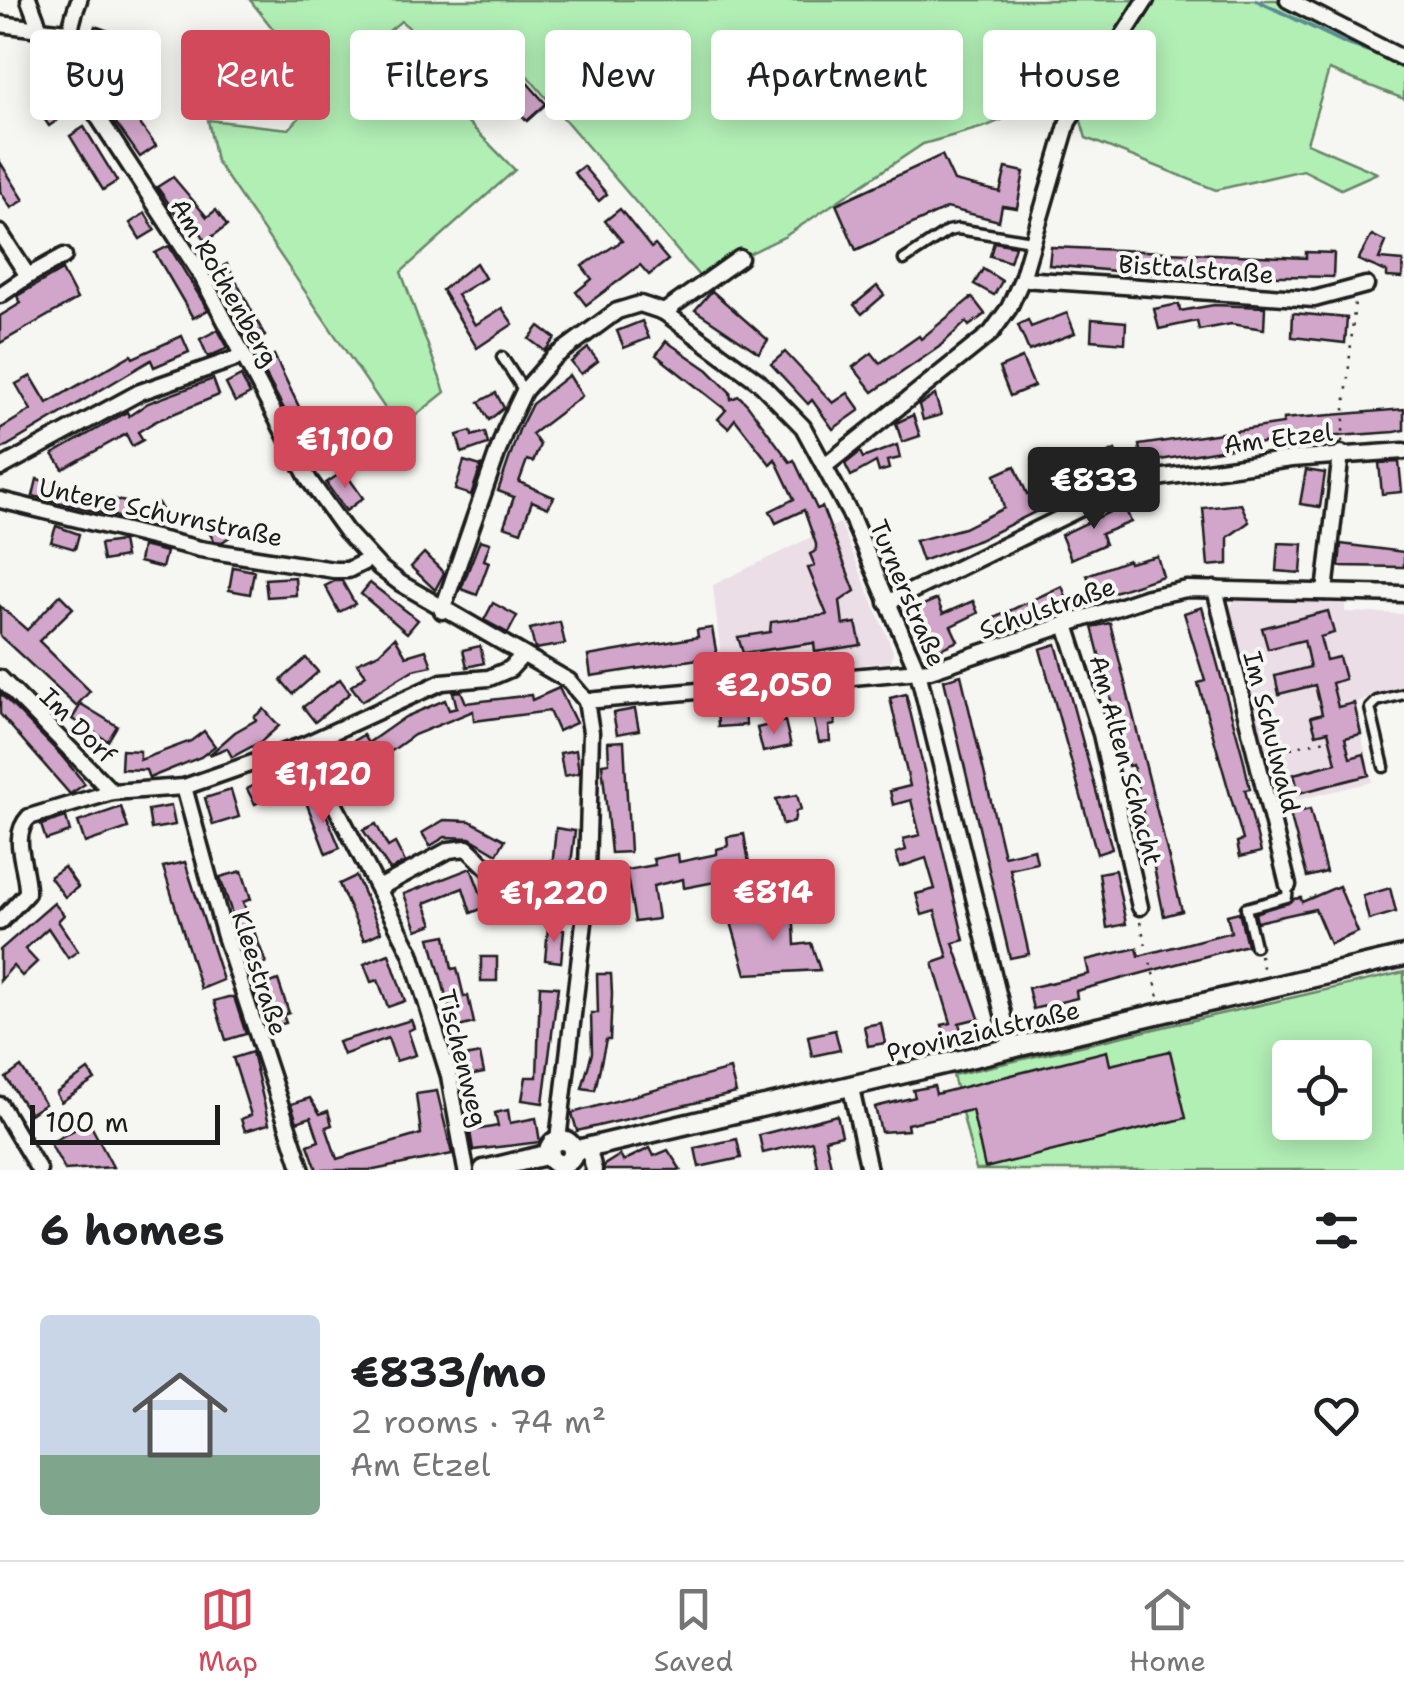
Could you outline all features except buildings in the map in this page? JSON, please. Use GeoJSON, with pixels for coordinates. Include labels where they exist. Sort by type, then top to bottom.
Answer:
{"type":"FeatureCollection","features":[{"type":"Feature","properties":{"kind":"street"},"geometry":{"type":"LineString","coordinates":[[30,0],[40,29]]}},
{"type":"Feature","properties":{"kind":"street"},"geometry":{"type":"LineString","coordinates":[[68,30],[80,0]]}},
{"type":"Feature","properties":{"kind":"street"},"geometry":{"type":"LineString","coordinates":[[825,466],[990,333],[1010,308],[1068,122],[1146,0]]}},
{"type":"Feature","properties":{"kind":"street"},"geometry":{"type":"LineString","coordinates":[[1288,0],[1404,59]]}},
{"type":"Feature","properties":{"kind":"street"},"geometry":{"type":"LineString","coordinates":[[0,24],[49,30]]}},
{"type":"Feature","properties":{"kind":"street","name":"Am Rothenberg"},"geometry":{"type":"LineString","coordinates":[[100,120],[200,273],[309,480],[370,559],[442,611],[568,681],[586,701]]}},
{"type":"Feature","properties":{"kind":"street"},"geometry":{"type":"LineString","coordinates":[[0,233],[28,276]]}},
{"type":"Feature","properties":{"kind":"street"},"geometry":{"type":"LineString","coordinates":[[0,296],[64,256]]}},
{"type":"Feature","properties":{"kind":"street"},"geometry":{"type":"LineString","coordinates":[[442,611],[505,431],[524,391],[552,358],[617,311],[640,304],[664,312],[740,258]]}},
{"type":"Feature","properties":{"kind":"street","name":"Bisttalstraße"},"geometry":{"type":"LineString","coordinates":[[1022,279],[1314,300],[1361,288]]}},
{"type":"Feature","properties":{"kind":"street","name":"Turnerstraße"},"geometry":{"type":"LineString","coordinates":[[664,312],[758,382],[803,427],[825,466],[918,672],[1012,1050]]}},
{"type":"Feature","properties":{"kind":"street"},"geometry":{"type":"LineString","coordinates":[[0,468],[140,392],[243,356]]}},
{"type":"Feature","properties":{"kind":"street","name":"Am Etzel"},"geometry":{"type":"LineString","coordinates":[[887,602],[1127,484],[1341,453],[1404,451]]}},
{"type":"Feature","properties":{"kind":"street"},"geometry":{"type":"LineString","coordinates":[[1325,592],[1341,453]]}},
{"type":"Feature","properties":{"kind":"street","name":"Untere Schurnstraße"},"geometry":{"type":"LineString","coordinates":[[0,500],[200,549],[334,570],[348,570],[370,559]]}},
{"type":"Feature","properties":{"kind":"street","name":"Schulstraße"},"geometry":{"type":"LineString","coordinates":[[586,701],[918,672],[1163,593],[1215,589],[1404,594]]}},
{"type":"Feature","properties":{"kind":"street","name":"Im Schulwald"},"geometry":{"type":"LineString","coordinates":[[1215,589],[1288,885]]}},
{"type":"Feature","properties":{"kind":"street","name":"Am Alten Schacht"},"geometry":{"type":"LineString","coordinates":[[1066,625],[1101,734],[1140,907]]}},
{"type":"Feature","properties":{"kind":"street","name":"Im Dorf"},"geometry":{"type":"LineString","coordinates":[[0,678],[112,792],[184,788],[304,745],[442,682],[488,678],[510,669],[521,656]]}},
{"type":"Feature","properties":{"kind":"street"},"geometry":{"type":"LineString","coordinates":[[586,701],[591,732],[586,906],[562,1155],[594,1170]]}},
{"type":"Feature","properties":{"kind":"street","name":"Tischenweg"},"geometry":{"type":"LineString","coordinates":[[304,745],[411,953],[449,1076],[466,1170]]}},
{"type":"Feature","properties":{"kind":"street","name":"Kleestraße"},"geometry":{"type":"LineString","coordinates":[[184,788],[216,908],[302,1170]]}},
{"type":"Feature","properties":{"kind":"street"},"geometry":{"type":"LineString","coordinates":[[0,922],[27,893],[18,840],[21,825],[29,817],[112,792]]}},
{"type":"Feature","properties":{"kind":"street"},"geometry":{"type":"LineString","coordinates":[[379,888],[448,850],[467,848],[479,855],[502,892],[586,906]]}},
{"type":"Feature","properties":{"kind":"street","name":"Provinzialstraße"},"geometry":{"type":"LineString","coordinates":[[484,1170],[562,1155],[1404,956]]}},
{"type":"Feature","properties":{"kind":"street"},"geometry":{"type":"LineString","coordinates":[[850,1088],[869,1170]]}},
{"type":"Feature","properties":{"kind":"street"},"geometry":{"type":"LineString","coordinates":[[0,1105],[39,1170]]}},
{"type":"Feature","properties":{"kind":"lane"},"geometry":{"type":"LineString","coordinates":[[904,260],[958,229],[1032,241]]}},
{"type":"Feature","properties":{"kind":"lane"},"geometry":{"type":"LineString","coordinates":[[502,358],[524,391]]}},
{"type":"Feature","properties":{"kind":"lane"},"geometry":{"type":"LineString","coordinates":[[1384,768],[1370,708],[1377,701],[1404,694]]}},
{"type":"Feature","properties":{"kind":"lane"},"geometry":{"type":"LineString","coordinates":[[1255,946],[1246,908],[1287,897],[1288,885]]}},
{"type":"Feature","properties":{"kind":"path"},"geometry":{"type":"LineString","coordinates":[[1341,453],[1361,288]]}},
{"type":"Feature","properties":{"kind":"path"},"geometry":{"type":"LineString","coordinates":[[1254,757],[1326,740]]}},
{"type":"Feature","properties":{"kind":"path"},"geometry":{"type":"LineString","coordinates":[[1140,907],[1163,1014]]}},
{"type":"Feature","properties":{"kind":"path"},"geometry":{"type":"LineString","coordinates":[[1255,946],[1268,988]]}},
{"type":"Feature","properties":{"kind":"shaded area"},"geometry":{"type":"Polygon","coordinates":[[[840,523],[893,651],[891,662],[723,677],[713,585],[840,523]]]}},
{"type":"Feature","properties":{"kind":"shaded area"},"geometry":{"type":"Polygon","coordinates":[[[1236,599],[1345,602],[1345,612],[1404,614],[1404,686],[1354,703],[1372,782],[1276,805],[1228,610],[1236,599]]]}},
{"type":"Feature","properties":{"kind":"green space"},"geometry":{"type":"Polygon","coordinates":[[[250,0],[1276,0],[1340,33],[1404,56],[1404,99],[1329,70],[1307,143],[1377,173],[1341,189],[1303,170],[1216,190],[1086,138],[1081,120],[1156,120],[1156,30],[983,30],[983,120],[1001,120],[923,144],[784,237],[700,277],[565,120],[691,120],[691,30],[545,30],[545,97],[525,73],[525,30],[412,30],[401,21],[390,30],[350,30],[350,120],[466,120],[515,170],[401,272],[445,392],[399,429],[216,161],[208,120],[289,129],[297,120],[330,120],[330,30],[274,30],[250,0]]]}},
{"type":"Feature","properties":{"kind":"green space"},"geometry":{"type":"Polygon","coordinates":[[[1404,972],[1404,1170],[976,1170],[953,1075],[1404,972]]]}},
{"type":"Feature","properties":{"kind":"waterway"},"geometry":{"type":"LineString","coordinates":[[1256,0],[1345,43],[1389,58]]}}]}
